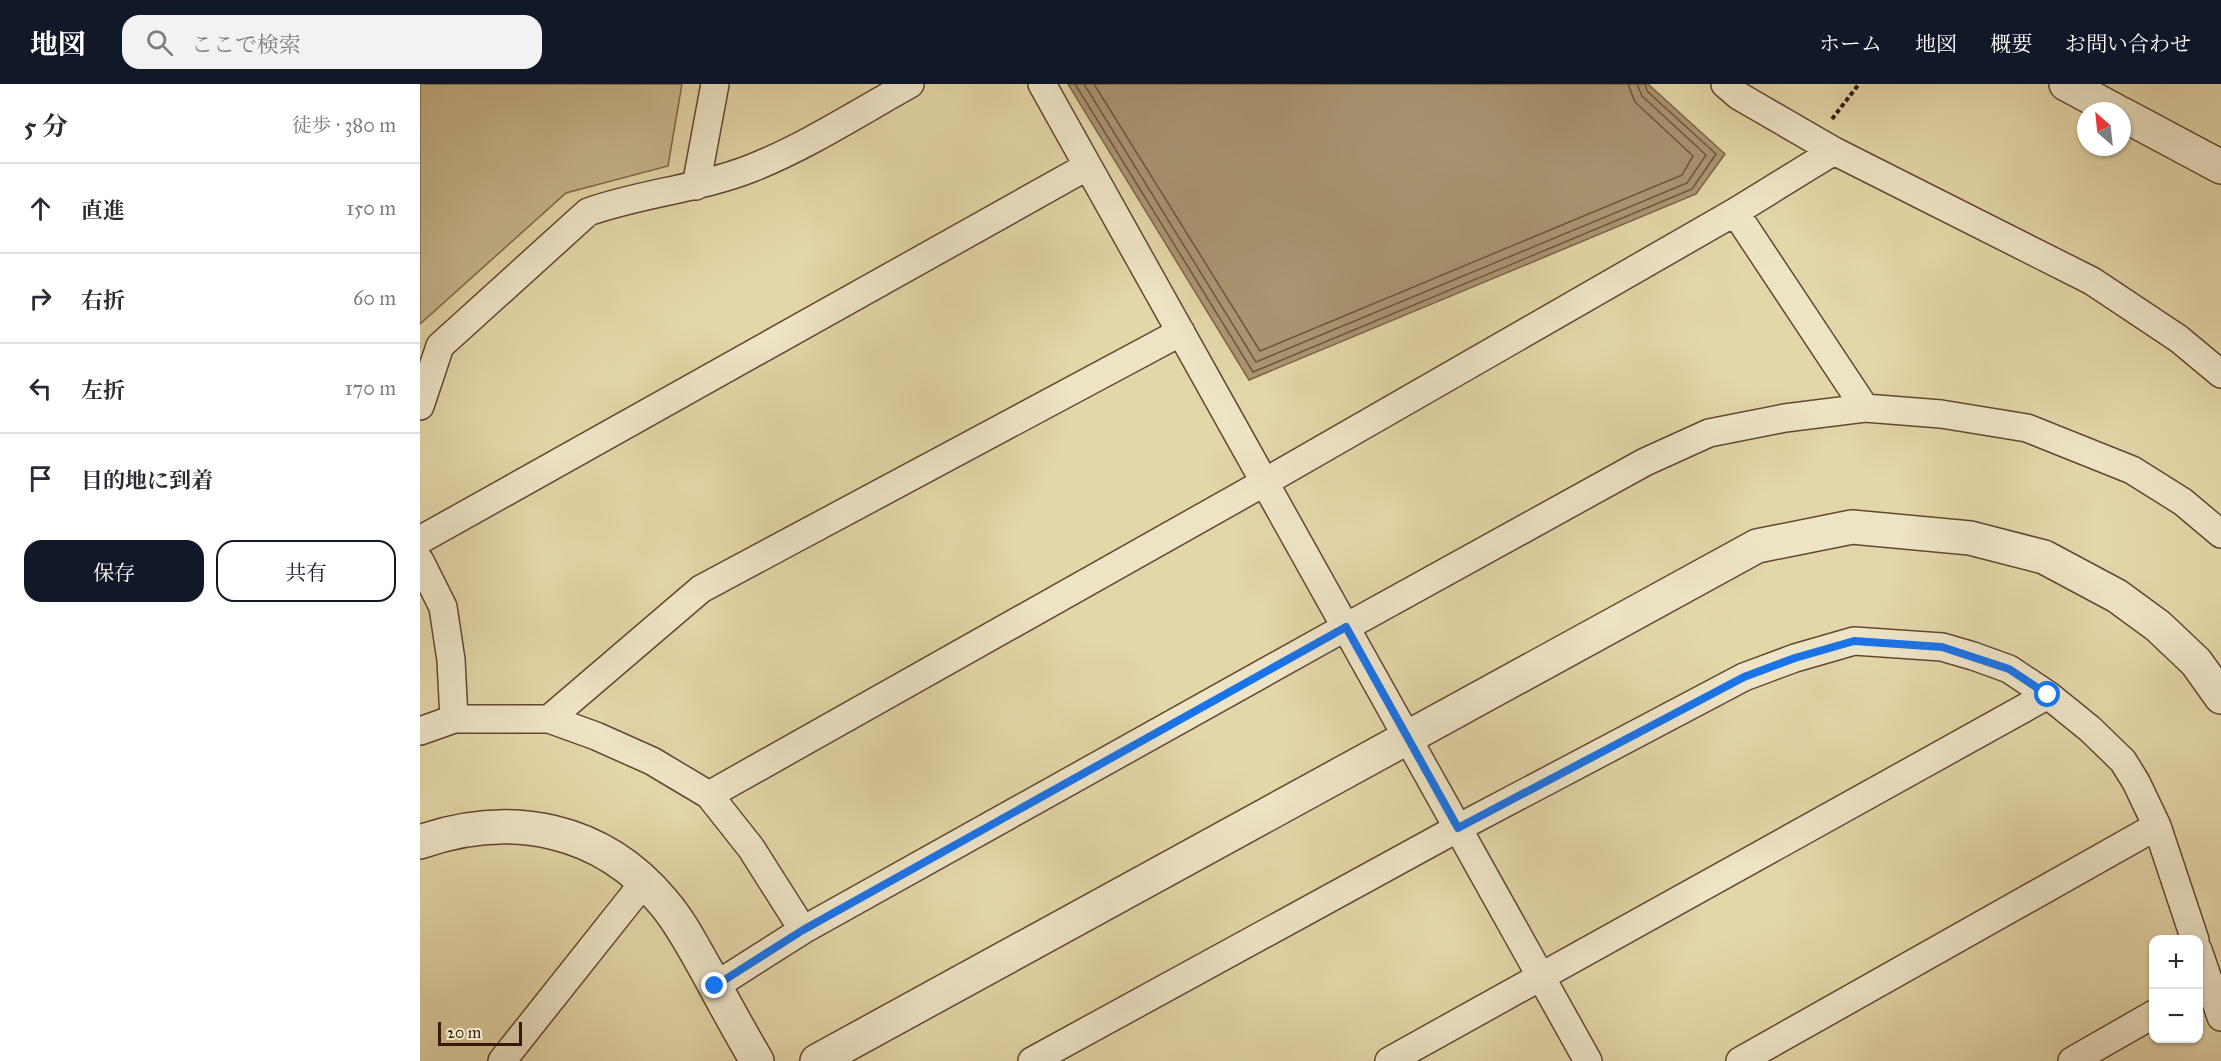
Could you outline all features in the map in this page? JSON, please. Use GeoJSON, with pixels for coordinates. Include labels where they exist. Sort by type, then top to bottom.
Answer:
{"type":"FeatureCollection","features":[{"type":"Feature","properties":{"kind":"street"},"geometry":{"type":"LineString","coordinates":[[696,186],[715,84]]}},
{"type":"Feature","properties":{"kind":"street"},"geometry":{"type":"LineString","coordinates":[[420,406],[440,346],[588,212],[616,202],[696,186],[752,168],[795,148],[910,84]]}},
{"type":"Feature","properties":{"kind":"street"},"geometry":{"type":"LineString","coordinates":[[1042,84],[1588,1061]]}},
{"type":"Feature","properties":{"kind":"street"},"geometry":{"type":"LineString","coordinates":[[1725,84],[1739,96],[1834,151],[2092,281],[2179,339],[2221,374]]}},
{"type":"Feature","properties":{"kind":"street"},"geometry":{"type":"LineString","coordinates":[[2066,84],[2099,102]]}},
{"type":"Feature","properties":{"kind":"street"},"geometry":{"type":"LineString","coordinates":[[2131,119],[2221,167]]}},
{"type":"Feature","properties":{"kind":"street"},"geometry":{"type":"LineString","coordinates":[[709,795],[1265,482],[1735,213],[1834,151]]}},
{"type":"Feature","properties":{"kind":"street"},"geometry":{"type":"LineString","coordinates":[[420,540],[1088,166]]}},
{"type":"Feature","properties":{"kind":"street"},"geometry":{"type":"LineString","coordinates":[[1735,213],[1865,408]]}},
{"type":"Feature","properties":{"kind":"street"},"geometry":{"type":"LineString","coordinates":[[549,719],[701,589],[1182,333]]}},
{"type":"Feature","properties":{"kind":"street"},"geometry":{"type":"LineString","coordinates":[[715,986],[803,930],[1346,627],[1645,462],[1709,433],[1785,418],[1865,408],[1941,414],[2027,428],[2132,470],[2183,502],[2221,534]]}},
{"type":"Feature","properties":{"kind":"street"},"geometry":{"type":"LineString","coordinates":[[817,1061],[1757,546],[1852,527],[1970,538],[2044,557],[2117,596],[2158,626],[2196,662],[2221,697]]}},
{"type":"Feature","properties":{"kind":"street"},"geometry":{"type":"LineString","coordinates":[[420,561],[443,607],[451,660],[454,718]]}},
{"type":"Feature","properties":{"kind":"street"},"geometry":{"type":"LineString","coordinates":[[1032,1061],[1458,828],[1744,677],[1795,658],[1854,641],[1942,647],[2009,669],[2048,695],[2123,761],[2157,826],[2194,935]]}},
{"type":"Feature","properties":{"kind":"street"},"geometry":{"type":"LineString","coordinates":[[1389,1061],[2048,695]]}},
{"type":"Feature","properties":{"kind":"street"},"geometry":{"type":"LineString","coordinates":[[420,731],[454,718],[549,719],[596,736],[652,761],[709,795],[751,848],[803,930]]}},
{"type":"Feature","properties":{"kind":"street"},"geometry":{"type":"LineString","coordinates":[[1740,1061],[2157,826]]}},
{"type":"Feature","properties":{"kind":"street"},"geometry":{"type":"LineString","coordinates":[[420,842],[475,830],[511,828],[551,830],[609,854],[645,881],[684,931],[757,1061]]}},
{"type":"Feature","properties":{"kind":"street"},"geometry":{"type":"LineString","coordinates":[[502,1061],[645,881]]}},
{"type":"Feature","properties":{"kind":"street"},"geometry":{"type":"LineString","coordinates":[[2204,986],[2221,1017]]}},
{"type":"Feature","properties":{"kind":"street"},"geometry":{"type":"LineString","coordinates":[[2072,1061],[2149,1017]]}},
{"type":"Feature","properties":{"kind":"path"},"geometry":{"type":"LineString","coordinates":[[1846,100],[1859,84]]}},
{"type":"Feature","properties":{"kind":"shaded area"},"geometry":{"type":"Polygon","coordinates":[[[420,84],[682,84],[668,166],[566,193],[420,324],[420,84]]]}},
{"type":"Feature","properties":{"kind":"water"},"geometry":{"type":"Polygon","coordinates":[[[1068,84],[1648,84],[1725,154],[1696,194],[1249,380],[1068,84]]]}},
{"type":"Feature","properties":{"kind":"route"},"geometry":{"type":"LineString","coordinates":[[715,986],[803,930],[1346,627],[1458,828],[1744,677],[1795,658],[1854,641],[1942,647],[2009,669],[2048,695]]}}]}
